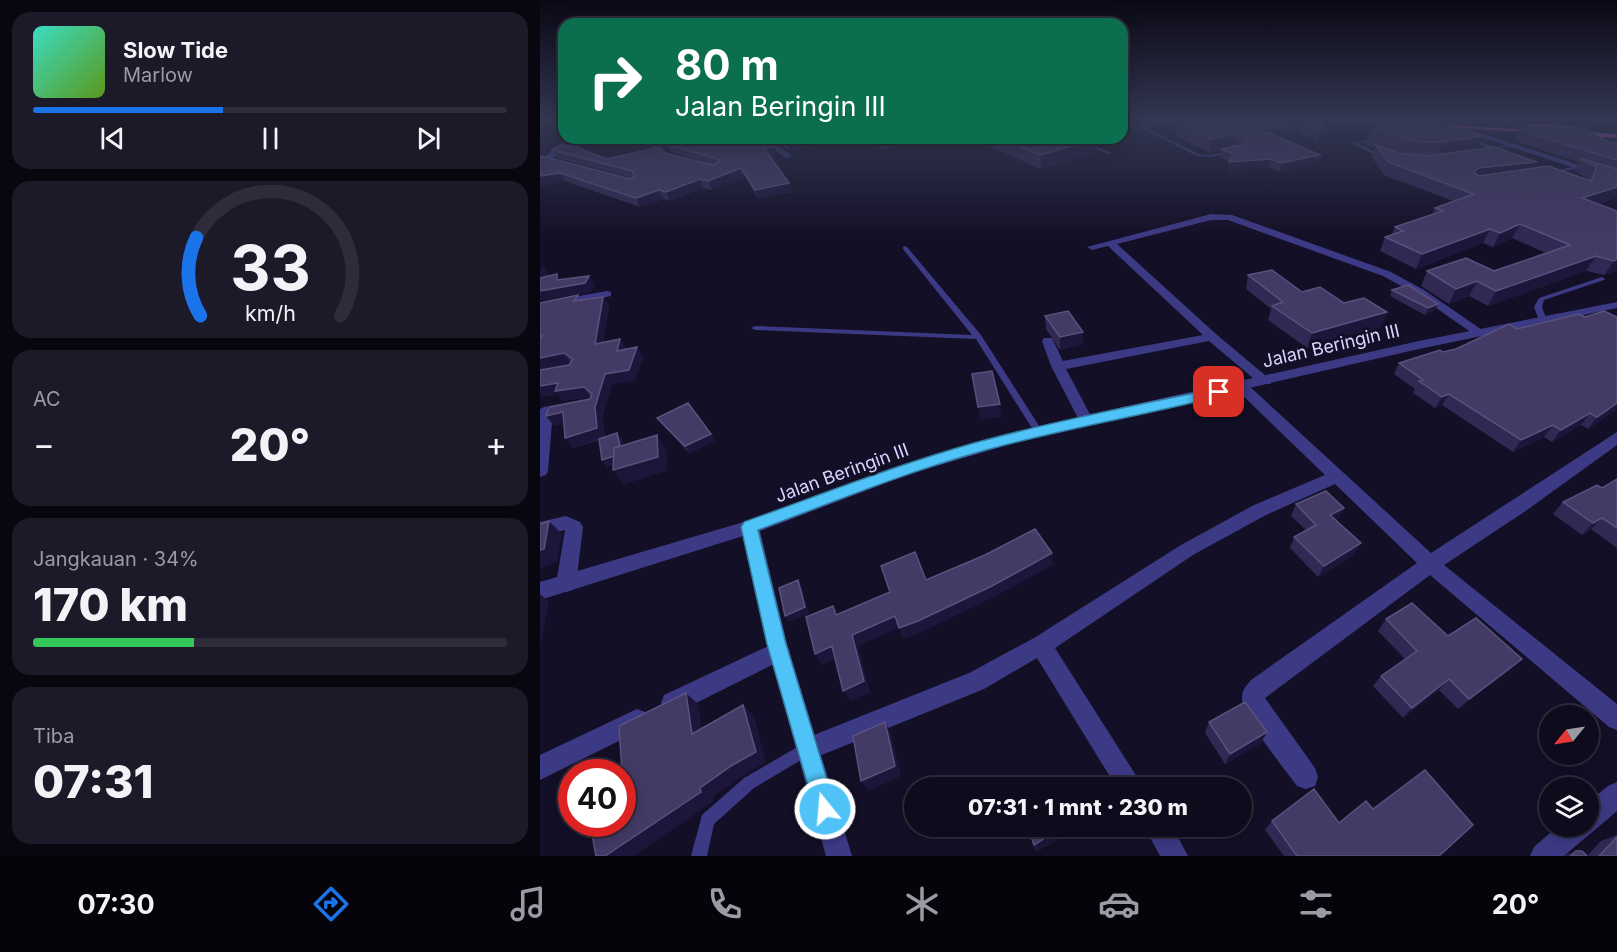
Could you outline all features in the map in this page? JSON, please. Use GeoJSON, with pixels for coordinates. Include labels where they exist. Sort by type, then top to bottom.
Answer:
{"type":"FeatureCollection","features":[{"type":"Feature","properties":{"kind":"street"},"geometry":{"type":"LineString","coordinates":[[676,159],[690,163]]}},
{"type":"Feature","properties":{"kind":"street"},"geometry":{"type":"LineString","coordinates":[[1552,159],[1617,180]]}},
{"type":"Feature","properties":{"kind":"street"},"geometry":{"type":"LineString","coordinates":[[540,164],[549,160],[558,163]]}},
{"type":"Feature","properties":{"kind":"street"},"geometry":{"type":"LineString","coordinates":[[1092,247],[1210,217],[1229,216],[1387,274],[1420,292],[1479,332]]}},
{"type":"Feature","properties":{"kind":"street"},"geometry":{"type":"LineString","coordinates":[[1111,243],[1212,337],[1265,381]]}},
{"type":"Feature","properties":{"kind":"street"},"geometry":{"type":"LineString","coordinates":[[540,307],[607,294]]}},
{"type":"Feature","properties":{"kind":"street","name":"Jalan Beringin III"},"geometry":{"type":"LineString","coordinates":[[540,591],[566,585],[750,527],[907,469],[1038,431],[1479,332],[1617,305]]}},
{"type":"Feature","properties":{"kind":"street"},"geometry":{"type":"LineString","coordinates":[[1058,366],[1212,337]]}},
{"type":"Feature","properties":{"kind":"street"},"geometry":{"type":"LineString","coordinates":[[1048,341],[1058,366],[1086,420]]}},
{"type":"Feature","properties":{"kind":"street"},"geometry":{"type":"LineString","coordinates":[[1242,387],[1430,564],[1617,719]]}},
{"type":"Feature","properties":{"kind":"street"},"geometry":{"type":"LineString","coordinates":[[541,466],[548,411]]}},
{"type":"Feature","properties":{"kind":"street"},"geometry":{"type":"LineString","coordinates":[[1306,777],[1255,706],[1253,696],[1271,678],[1430,564],[1521,505],[1617,437]]}},
{"type":"Feature","properties":{"kind":"street"},"geometry":{"type":"LineString","coordinates":[[807,749],[976,681],[1041,645],[1187,550],[1260,510],[1336,477]]}},
{"type":"Feature","properties":{"kind":"street"},"geometry":{"type":"LineString","coordinates":[[540,529],[566,523],[574,527],[566,585]]}},
{"type":"Feature","properties":{"kind":"street"},"geometry":{"type":"LineString","coordinates":[[750,527],[779,651],[839,856]]}},
{"type":"Feature","properties":{"kind":"street"},"geometry":{"type":"LineString","coordinates":[[1041,645],[1125,777]]}},
{"type":"Feature","properties":{"kind":"street"},"geometry":{"type":"LineString","coordinates":[[540,768],[779,651]]}},
{"type":"Feature","properties":{"kind":"street"},"geometry":{"type":"LineString","coordinates":[[1599,810],[1617,795]]}},
{"type":"Feature","properties":{"kind":"street"},"geometry":{"type":"LineString","coordinates":[[1163,837],[1175,856]]}},
{"type":"Feature","properties":{"kind":"street"},"geometry":{"type":"LineString","coordinates":[[1543,856],[1566,837]]}},
{"type":"Feature","properties":{"kind":"lane"},"geometry":{"type":"LineString","coordinates":[[1544,175],[1577,167]]}},
{"type":"Feature","properties":{"kind":"lane"},"geometry":{"type":"LineString","coordinates":[[905,248],[978,337],[1038,431]]}},
{"type":"Feature","properties":{"kind":"lane"},"geometry":{"type":"LineString","coordinates":[[1543,321],[1538,307],[1541,298],[1602,279]]}},
{"type":"Feature","properties":{"kind":"lane"},"geometry":{"type":"LineString","coordinates":[[755,328],[978,337]]}},
{"type":"Feature","properties":{"kind":"lane"},"geometry":{"type":"LineString","coordinates":[[699,856],[707,820],[748,783],[807,749]]}},
{"type":"Feature","properties":{"kind":"building"},"geometry":{"type":"Polygon","coordinates":[[[540,159],[553,159],[630,179],[635,176],[632,171],[586,159],[688,159],[714,165],[719,161],[717,159],[772,159],[789,183],[755,190],[741,168],[708,181],[700,179],[666,192],[659,190],[636,198],[560,173],[540,176],[540,159]]]}},
{"type":"Feature","properties":{"kind":"building"},"geometry":{"type":"Polygon","coordinates":[[[1231,159],[1301,159],[1281,163],[1271,159],[1229,162],[1231,159]]]}},
{"type":"Feature","properties":{"kind":"building"},"geometry":{"type":"Polygon","coordinates":[[[1386,159],[1528,159],[1537,162],[1478,168],[1474,173],[1479,176],[1548,166],[1591,181],[1597,167],[1581,159],[1617,169],[1617,187],[1582,198],[1617,211],[1617,259],[1614,261],[1596,256],[1496,291],[1477,281],[1456,289],[1427,271],[1466,258],[1494,271],[1570,245],[1520,224],[1500,233],[1490,229],[1422,254],[1385,237],[1403,231],[1395,227],[1443,211],[1435,208],[1474,194],[1388,162],[1386,159]]]}},
{"type":"Feature","properties":{"kind":"building"},"geometry":{"type":"Polygon","coordinates":[[[1272,270],[1302,292],[1320,287],[1344,303],[1364,298],[1387,312],[1312,333],[1272,306],[1283,302],[1248,275],[1272,270]]]}},
{"type":"Feature","properties":{"kind":"building"},"geometry":{"type":"Polygon","coordinates":[[[557,274],[557,280],[589,276],[585,283],[540,291],[540,278],[557,274]]]}},
{"type":"Feature","properties":{"kind":"building"},"geometry":{"type":"Polygon","coordinates":[[[1408,285],[1438,304],[1428,308],[1392,290],[1408,285]]]}},
{"type":"Feature","properties":{"kind":"building"},"geometry":{"type":"Polygon","coordinates":[[[578,295],[574,301],[603,297],[595,344],[620,339],[617,351],[637,347],[629,370],[605,374],[595,407],[597,428],[565,438],[563,412],[546,416],[549,407],[590,399],[592,394],[584,387],[555,391],[558,383],[540,386],[540,370],[569,365],[573,359],[564,353],[540,358],[540,338],[542,336],[540,336],[540,303],[578,295]]]}},
{"type":"Feature","properties":{"kind":"building"},"geometry":{"type":"Polygon","coordinates":[[[1068,311],[1083,332],[1060,337],[1045,316],[1068,311]]]}},
{"type":"Feature","properties":{"kind":"building"},"geometry":{"type":"Polygon","coordinates":[[[1604,311],[1617,317],[1617,403],[1597,417],[1590,413],[1561,430],[1553,425],[1521,440],[1449,394],[1442,397],[1399,363],[1440,350],[1443,352],[1456,349],[1509,324],[1517,329],[1579,314],[1585,317],[1604,311]]]}},
{"type":"Feature","properties":{"kind":"building"},"geometry":{"type":"Polygon","coordinates":[[[992,371],[1000,404],[978,407],[972,374],[992,371]]]}},
{"type":"Feature","properties":{"kind":"building"},"geometry":{"type":"Polygon","coordinates":[[[688,403],[711,434],[685,446],[657,418],[688,403]]]}},
{"type":"Feature","properties":{"kind":"building"},"geometry":{"type":"Polygon","coordinates":[[[617,433],[620,446],[614,448],[614,456],[602,460],[599,439],[617,433]]]}},
{"type":"Feature","properties":{"kind":"building"},"geometry":{"type":"Polygon","coordinates":[[[657,435],[658,457],[613,470],[614,448],[657,435]]]}},
{"type":"Feature","properties":{"kind":"building"},"geometry":{"type":"Polygon","coordinates":[[[1617,479],[1617,528],[1602,518],[1593,523],[1563,502],[1597,485],[1602,488],[1617,479]]]}},
{"type":"Feature","properties":{"kind":"building"},"geometry":{"type":"Polygon","coordinates":[[[1326,491],[1344,508],[1330,515],[1361,543],[1324,566],[1294,537],[1316,525],[1296,504],[1326,491]]]}},
{"type":"Feature","properties":{"kind":"building"},"geometry":{"type":"Polygon","coordinates":[[[549,521],[544,549],[540,550],[540,524],[549,521]]]}},
{"type":"Feature","properties":{"kind":"building"},"geometry":{"type":"Polygon","coordinates":[[[1035,529],[1052,553],[992,586],[918,621],[899,628],[895,616],[852,635],[864,681],[843,691],[832,646],[815,654],[806,617],[833,606],[836,615],[890,592],[881,566],[915,552],[926,580],[985,555],[1035,529]]]}},
{"type":"Feature","properties":{"kind":"building"},"geometry":{"type":"Polygon","coordinates":[[[798,580],[805,607],[785,616],[779,588],[798,580]]]}},
{"type":"Feature","properties":{"kind":"building"},"geometry":{"type":"Polygon","coordinates":[[[1412,603],[1448,636],[1476,618],[1522,659],[1469,699],[1449,679],[1412,708],[1381,676],[1417,651],[1386,619],[1412,603]]]}},
{"type":"Feature","properties":{"kind":"building"},"geometry":{"type":"Polygon","coordinates":[[[686,693],[692,734],[743,705],[756,752],[731,766],[700,788],[701,792],[636,835],[636,759],[621,759],[619,726],[686,693]]]}},
{"type":"Feature","properties":{"kind":"building"},"geometry":{"type":"Polygon","coordinates":[[[1245,702],[1267,732],[1230,754],[1209,722],[1245,702]]]}},
{"type":"Feature","properties":{"kind":"building"},"geometry":{"type":"Polygon","coordinates":[[[885,722],[895,766],[861,781],[853,736],[885,722]]]}},
{"type":"Feature","properties":{"kind":"building"},"geometry":{"type":"Polygon","coordinates":[[[1425,770],[1473,825],[1439,856],[1297,856],[1272,821],[1314,789],[1339,823],[1366,801],[1373,809],[1425,770]]]}},
{"type":"Feature","properties":{"kind":"building"},"geometry":{"type":"Polygon","coordinates":[[[592,837],[634,837],[605,856],[596,856],[592,837]]]}},
{"type":"Feature","properties":{"kind":"building"},"geometry":{"type":"Polygon","coordinates":[[[1031,837],[1047,837],[1034,845],[1031,837]]]}},
{"type":"Feature","properties":{"kind":"building"},"geometry":{"type":"Polygon","coordinates":[[[1617,837],[1617,856],[1599,856],[1617,837]]]}},
{"type":"Feature","properties":{"kind":"building"},"geometry":{"type":"Polygon","coordinates":[[[1576,851],[1582,851],[1587,856],[1571,856],[1576,851]]]}},
{"type":"Feature","properties":{"kind":"route"},"geometry":{"type":"LineString","coordinates":[[825,809],[777,644],[750,527],[907,469],[974,448],[1054,427],[1219,392]]}}]}
